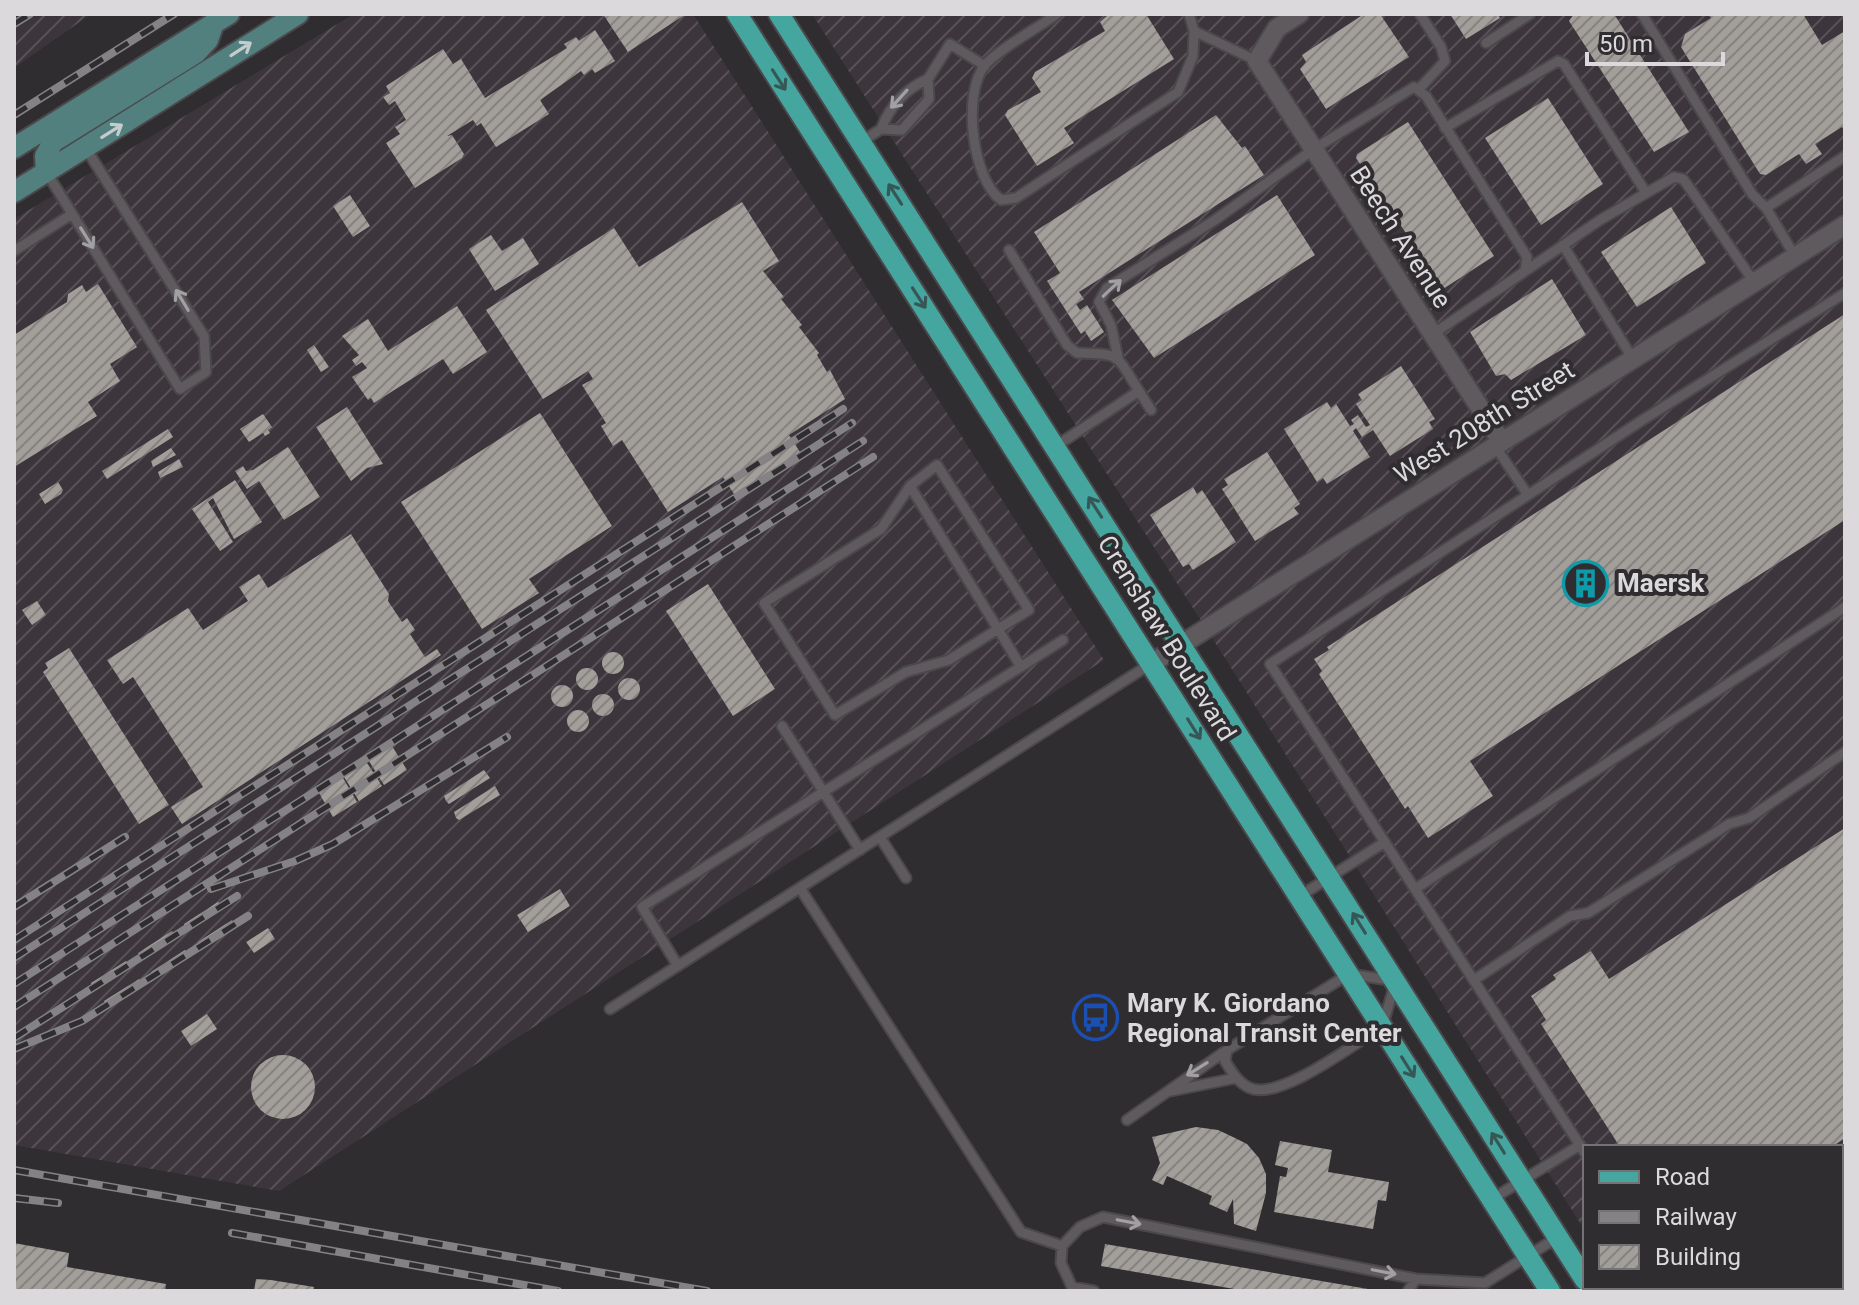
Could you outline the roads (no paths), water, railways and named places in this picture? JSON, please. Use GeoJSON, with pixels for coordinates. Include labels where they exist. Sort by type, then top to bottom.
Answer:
{"type":"FeatureCollection","features":[{"type":"Feature","properties":{"kind":"main road"},"geometry":{"type":"LineString","coordinates":[[14,192],[298,14]]}},
{"type":"Feature","properties":{"kind":"main road","name":"Crenshaw Boulevard"},"geometry":{"type":"LineString","coordinates":[[737,14],[1550,1291]]}},
{"type":"Feature","properties":{"kind":"main road","name":"Crenshaw Boulevard"},"geometry":{"type":"LineString","coordinates":[[779,14],[1183,644],[1583,1277]]}},
{"type":"Feature","properties":{"kind":"main road"},"geometry":{"type":"LineString","coordinates":[[46,172],[45,156],[53,142],[196,53],[222,18]]}},
{"type":"Feature","properties":{"kind":"main road"},"geometry":{"type":"LineString","coordinates":[[14,148],[222,18]]}},
{"type":"Feature","properties":{"kind":"street"},"geometry":{"type":"LineString","coordinates":[[1257,61],[1277,28],[1299,14]]}},
{"type":"Feature","properties":{"kind":"street","name":"Beech Avenue"},"geometry":{"type":"LineString","coordinates":[[1257,61],[1433,334],[1499,444]]}},
{"type":"Feature","properties":{"kind":"street","name":"West 208th Street"},"geometry":{"type":"LineString","coordinates":[[1152,663],[1845,225]]}},
{"type":"Feature","properties":{"kind":"lane"},"geometry":{"type":"LineString","coordinates":[[1057,14],[985,66],[971,105],[982,170],[993,194],[1001,200],[1016,198],[1178,92],[1193,56],[1194,31],[1189,14]]}},
{"type":"Feature","properties":{"kind":"lane"},"geometry":{"type":"LineString","coordinates":[[1418,90],[1445,61],[1441,47],[1420,14]]}},
{"type":"Feature","properties":{"kind":"lane"},"geometry":{"type":"LineString","coordinates":[[1486,43],[1528,14]]}},
{"type":"Feature","properties":{"kind":"lane"},"geometry":{"type":"LineString","coordinates":[[1642,14],[1752,194],[1766,208],[1795,256]]}},
{"type":"Feature","properties":{"kind":"lane"},"geometry":{"type":"LineString","coordinates":[[1194,31],[1257,61]]}},
{"type":"Feature","properties":{"kind":"lane"},"geometry":{"type":"LineString","coordinates":[[881,129],[902,130],[929,99],[928,79],[950,44],[985,66]]}},
{"type":"Feature","properties":{"kind":"lane"},"geometry":{"type":"LineString","coordinates":[[1445,128],[1558,61],[1564,64],[1645,191]]}},
{"type":"Feature","properties":{"kind":"lane"},"geometry":{"type":"LineString","coordinates":[[861,142],[881,129],[888,112],[911,86],[928,79]]}},
{"type":"Feature","properties":{"kind":"lane"},"geometry":{"type":"LineString","coordinates":[[1151,410],[1118,358],[1111,325],[1099,302],[1107,288],[1215,220],[1314,149],[1414,87],[1426,96],[1527,257],[1525,271]]}},
{"type":"Feature","properties":{"kind":"lane"},"geometry":{"type":"LineString","coordinates":[[46,172],[180,389],[206,372],[204,336],[85,147]]}},
{"type":"Feature","properties":{"kind":"lane"},"geometry":{"type":"LineString","coordinates":[[1766,208],[1845,156]]}},
{"type":"Feature","properties":{"kind":"lane"},"geometry":{"type":"LineString","coordinates":[[1433,334],[1645,191],[1674,177],[1683,179],[1754,282]]}},
{"type":"Feature","properties":{"kind":"lane"},"geometry":{"type":"LineString","coordinates":[[14,251],[72,214]]}},
{"type":"Feature","properties":{"kind":"lane"},"geometry":{"type":"LineString","coordinates":[[1563,245],[1633,359]]}},
{"type":"Feature","properties":{"kind":"lane"},"geometry":{"type":"LineString","coordinates":[[1009,250],[1067,345],[1077,353],[1107,352],[1118,358]]}},
{"type":"Feature","properties":{"kind":"lane"},"geometry":{"type":"LineString","coordinates":[[1492,1199],[1582,1149],[1270,664],[1845,293]]}},
{"type":"Feature","properties":{"kind":"lane"},"geometry":{"type":"LineString","coordinates":[[1056,446],[1139,391]]}},
{"type":"Feature","properties":{"kind":"lane"},"geometry":{"type":"LineString","coordinates":[[1499,444],[1528,495]]}},
{"type":"Feature","properties":{"kind":"lane"},"geometry":{"type":"LineString","coordinates":[[937,465],[1029,610],[998,629],[949,660],[906,672],[835,715],[764,603],[881,529],[910,486],[937,465]]}},
{"type":"Feature","properties":{"kind":"lane"},"geometry":{"type":"LineString","coordinates":[[910,486],[1021,667]]}},
{"type":"Feature","properties":{"kind":"lane"},"geometry":{"type":"LineString","coordinates":[[1415,889],[1845,607]]}},
{"type":"Feature","properties":{"kind":"lane"},"geometry":{"type":"LineString","coordinates":[[678,966],[642,907],[1063,640]]}},
{"type":"Feature","properties":{"kind":"lane"},"geometry":{"type":"LineString","coordinates":[[610,1009],[1152,663]]}},
{"type":"Feature","properties":{"kind":"lane"},"geometry":{"type":"LineString","coordinates":[[782,726],[860,850]]}},
{"type":"Feature","properties":{"kind":"lane"},"geometry":{"type":"LineString","coordinates":[[1474,980],[1570,916],[1588,913],[1729,824],[1749,818],[1845,752]]}},
{"type":"Feature","properties":{"kind":"lane"},"geometry":{"type":"LineString","coordinates":[[880,837],[906,878]]}},
{"type":"Feature","properties":{"kind":"lane"},"geometry":{"type":"LineString","coordinates":[[1300,896],[1385,842]]}},
{"type":"Feature","properties":{"kind":"lane"},"geometry":{"type":"LineString","coordinates":[[800,888],[1021,1232],[1062,1246]]}},
{"type":"Feature","properties":{"kind":"lane"},"geometry":{"type":"LineString","coordinates":[[1127,1120],[1171,1091],[1180,1080],[1227,1050],[1349,974],[1396,981],[1382,1027],[1282,1087],[1251,1089],[1236,1078],[1225,1061],[1227,1050]]}},
{"type":"Feature","properties":{"kind":"lane"},"geometry":{"type":"LineString","coordinates":[[1171,1091],[1236,1078]]}},
{"type":"Feature","properties":{"kind":"lane"},"geometry":{"type":"LineString","coordinates":[[1094,1291],[1072,1287],[1061,1263],[1062,1246],[1080,1227],[1103,1217],[1416,1279],[1485,1283],[1558,1237]]}},
{"type":"Feature","properties":{"kind":"lane"},"geometry":{"type":"LineString","coordinates":[[1408,1291],[1416,1279]]}},
{"type":"Feature","properties":{"kind":"railway"},"geometry":{"type":"LineString","coordinates":[[14,24],[30,14]]}},
{"type":"Feature","properties":{"kind":"railway"},"geometry":{"type":"LineString","coordinates":[[14,115],[174,14]]}},
{"type":"Feature","properties":{"kind":"railway"},"geometry":{"type":"LineString","coordinates":[[14,940],[843,409]]}},
{"type":"Feature","properties":{"kind":"railway"},"geometry":{"type":"LineString","coordinates":[[14,958],[852,423]]}},
{"type":"Feature","properties":{"kind":"railway"},"geometry":{"type":"LineString","coordinates":[[14,984],[863,441]]}},
{"type":"Feature","properties":{"kind":"railway"},"geometry":{"type":"LineString","coordinates":[[14,1007],[873,457]]}},
{"type":"Feature","properties":{"kind":"railway"},"geometry":{"type":"LineString","coordinates":[[211,889],[295,861],[333,844],[507,737]]}},
{"type":"Feature","properties":{"kind":"railway"},"geometry":{"type":"LineString","coordinates":[[14,907],[125,837]]}},
{"type":"Feature","properties":{"kind":"railway"},"geometry":{"type":"LineString","coordinates":[[14,1038],[237,896]]}},
{"type":"Feature","properties":{"kind":"railway"},"geometry":{"type":"LineString","coordinates":[[14,1049],[82,1021],[248,916]]}},
{"type":"Feature","properties":{"kind":"railway"},"geometry":{"type":"LineString","coordinates":[[14,1170],[707,1291]]}},
{"type":"Feature","properties":{"kind":"railway"},"geometry":{"type":"LineString","coordinates":[[14,1198],[58,1203]]}},
{"type":"Feature","properties":{"kind":"railway"},"geometry":{"type":"LineString","coordinates":[[232,1233],[558,1291]]}},
{"type":"Feature","properties":{"kind":"place","name":"Maersk"},"geometry":{"type":"Point","coordinates":[1586,583]}},
{"type":"Feature","properties":{"kind":"place","name":"Mary K. Giordano Regional Transit Center"},"geometry":{"type":"Point","coordinates":[1096,1018]}}]}
